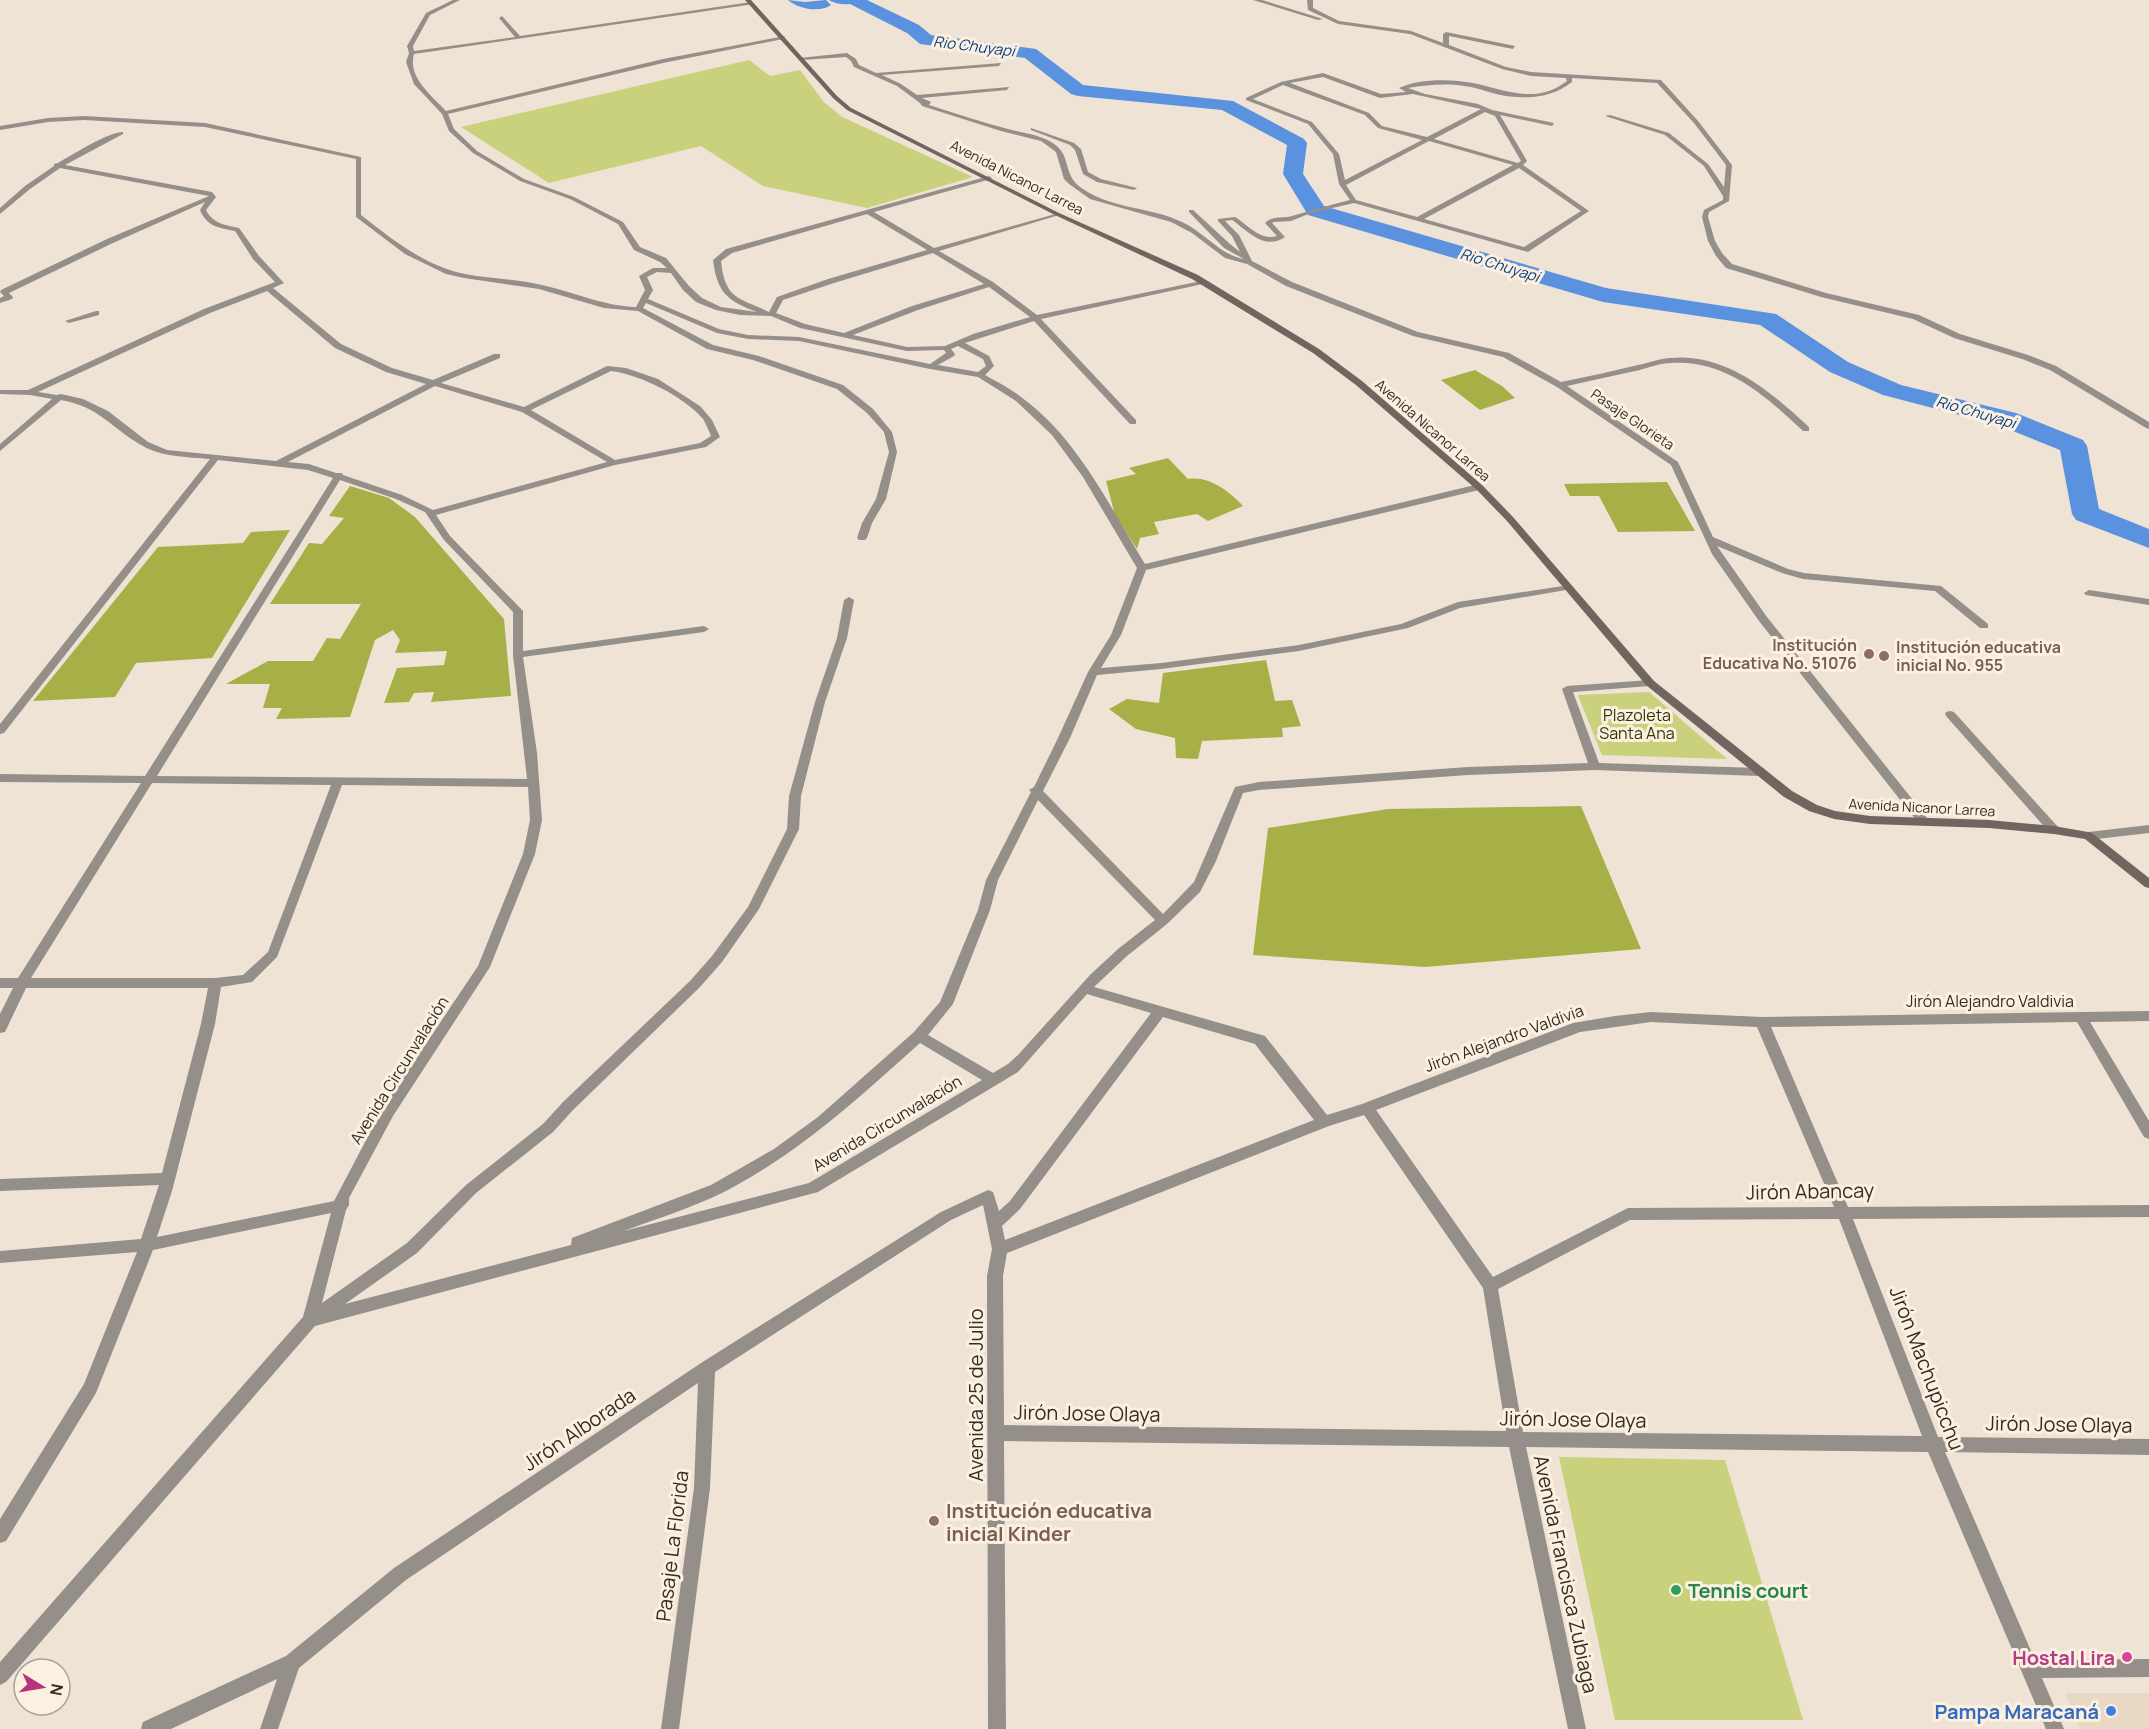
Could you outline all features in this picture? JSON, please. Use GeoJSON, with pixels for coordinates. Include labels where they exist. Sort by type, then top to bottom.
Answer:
{"type":"FeatureCollection","features":[{"type":"Feature","properties":{"kind":"main road","name":"Avenida Nicanor Larrea"},"geometry":{"type":"LineString","coordinates":[[749,2],[835,97],[849,109],[1058,214],[1203,282],[1325,358],[1359,383],[1479,487],[1510,519],[1650,683],[1788,794],[1813,808],[1834,815],[1870,820],[1989,824],[2054,830],[2088,836]]}},
{"type":"Feature","properties":{"kind":"main road"},"geometry":{"type":"LineString","coordinates":[[2088,836],[2149,884]]}},
{"type":"Feature","properties":{"kind":"street"},"geometry":{"type":"LineString","coordinates":[[457,0],[428,14],[410,46],[412,53],[409,62],[417,84],[445,113],[451,130],[475,152],[522,180],[572,198],[621,223],[637,248],[663,260],[691,294],[712,307],[744,314],[772,314]]}},
{"type":"Feature","properties":{"kind":"street"},"geometry":{"type":"LineString","coordinates":[[1256,0],[1292,12],[1400,30],[1504,68],[1548,76],[1659,81],[1688,110],[1729,165],[1726,201],[1706,211],[1705,217],[1718,254],[1729,266],[1824,296],[1916,317],[1957,336],[2025,357],[2053,368],[2149,426]]}},
{"type":"Feature","properties":{"kind":"street"},"geometry":{"type":"LineString","coordinates":[[1310,0],[1310,9],[1333,20]]}},
{"type":"Feature","properties":{"kind":"street"},"geometry":{"type":"LineString","coordinates":[[412,53],[749,2]]}},
{"type":"Feature","properties":{"kind":"street"},"geometry":{"type":"LineString","coordinates":[[502,18],[518,37]]}},
{"type":"Feature","properties":{"kind":"street"},"geometry":{"type":"LineString","coordinates":[[1446,45],[1446,34],[1514,47]]}},
{"type":"Feature","properties":{"kind":"street"},"geometry":{"type":"LineString","coordinates":[[445,113],[669,60],[783,37]]}},
{"type":"Feature","properties":{"kind":"street"},"geometry":{"type":"LineString","coordinates":[[802,58],[847,55],[854,60],[856,66],[899,85],[924,105],[1042,140],[1057,149],[1064,159],[1066,175],[1070,182],[1089,195],[1124,208],[1164,216],[1196,232],[1219,253],[1249,262]]}},
{"type":"Feature","properties":{"kind":"street"},"geometry":{"type":"LineString","coordinates":[[877,74],[999,63]]}},
{"type":"Feature","properties":{"kind":"street"},"geometry":{"type":"LineString","coordinates":[[1354,201],[1342,184],[1336,154],[1310,123],[1248,99],[1283,83],[1323,75],[1380,96],[1413,93]]}},
{"type":"Feature","properties":{"kind":"street"},"geometry":{"type":"LineString","coordinates":[[1552,124],[1413,93],[1402,88],[1417,85],[1461,84],[1504,94],[1530,96],[1551,93],[1563,87],[1570,81],[1569,76]]}},
{"type":"Feature","properties":{"kind":"street"},"geometry":{"type":"LineString","coordinates":[[1249,262],[1234,236],[1220,220],[1233,218],[1262,239],[1275,240],[1281,237],[1268,223],[1272,220],[1291,219],[1354,201],[1525,250],[1586,211],[1519,165],[1380,127],[1367,114],[1283,83]]}},
{"type":"Feature","properties":{"kind":"street"},"geometry":{"type":"LineString","coordinates":[[920,100],[1007,88]]}},
{"type":"Feature","properties":{"kind":"street"},"geometry":{"type":"LineString","coordinates":[[920,100],[1003,122]]}},
{"type":"Feature","properties":{"kind":"street"},"geometry":{"type":"LineString","coordinates":[[1342,184],[1484,110]]}},
{"type":"Feature","properties":{"kind":"street"},"geometry":{"type":"LineString","coordinates":[[1418,219],[1524,161],[1497,116],[1484,110]]}},
{"type":"Feature","properties":{"kind":"street"},"geometry":{"type":"LineString","coordinates":[[1608,116],[1667,134],[1706,165],[1726,195]]}},
{"type":"Feature","properties":{"kind":"street"},"geometry":{"type":"LineString","coordinates":[[0,128],[48,120],[84,118],[205,125],[359,158],[358,216],[395,244],[423,261],[462,275],[549,288],[602,307],[639,309],[710,347],[756,358],[840,387],[870,411],[888,432],[893,452],[880,499],[862,538]]}},
{"type":"Feature","properties":{"kind":"street"},"geometry":{"type":"LineString","coordinates":[[1014,124],[1048,133],[1072,144],[1078,149],[1085,173],[1099,181],[1134,188]]}},
{"type":"Feature","properties":{"kind":"street"},"geometry":{"type":"LineString","coordinates":[[0,212],[16,196],[41,179],[56,165],[121,133]]}},
{"type":"Feature","properties":{"kind":"street"},"geometry":{"type":"LineString","coordinates":[[56,165],[210,194],[213,197]]}},
{"type":"Feature","properties":{"kind":"street"},"geometry":{"type":"LineString","coordinates":[[989,178],[729,251],[717,260],[718,280],[726,293],[803,326],[847,334],[907,350],[946,348],[1037,319],[1203,282]]}},
{"type":"Feature","properties":{"kind":"street"},"geometry":{"type":"LineString","coordinates":[[30,393],[207,311],[280,283],[255,257],[237,229],[217,225],[206,218],[203,210],[213,197]]}},
{"type":"Feature","properties":{"kind":"street"},"geometry":{"type":"LineString","coordinates":[[0,302],[9,297],[4,292],[110,241],[213,197]]}},
{"type":"Feature","properties":{"kind":"street"},"geometry":{"type":"LineString","coordinates":[[1191,211],[1227,246],[1249,262]]}},
{"type":"Feature","properties":{"kind":"street"},"geometry":{"type":"LineString","coordinates":[[868,212],[990,284],[1037,319],[1133,422]]}},
{"type":"Feature","properties":{"kind":"street"},"geometry":{"type":"LineString","coordinates":[[772,314],[780,298],[1058,214]]}},
{"type":"Feature","properties":{"kind":"street","name":"Pasaje Glorieta"},"geometry":{"type":"LineString","coordinates":[[1249,262],[1303,289],[1416,334],[1506,355],[1560,385],[1675,464],[1715,552],[1763,619],[1924,822]]}},
{"type":"Feature","properties":{"kind":"street"},"geometry":{"type":"LineString","coordinates":[[639,309],[649,290],[643,276],[656,270],[673,271]]}},
{"type":"Feature","properties":{"kind":"street"},"geometry":{"type":"LineString","coordinates":[[847,334],[915,308],[990,284]]}},
{"type":"Feature","properties":{"kind":"street"},"geometry":{"type":"LineString","coordinates":[[267,287],[338,346],[389,370],[525,410],[614,463]]}},
{"type":"Feature","properties":{"kind":"street"},"geometry":{"type":"LineString","coordinates":[[645,300],[717,331],[748,337],[799,339],[930,367],[980,375],[1019,399],[1055,433],[1087,476],[1142,568]]}},
{"type":"Feature","properties":{"kind":"street"},"geometry":{"type":"LineString","coordinates":[[69,321],[96,313]]}},
{"type":"Feature","properties":{"kind":"street"},"geometry":{"type":"LineString","coordinates":[[958,343],[986,358],[990,366],[980,375]]}},
{"type":"Feature","properties":{"kind":"street"},"geometry":{"type":"LineString","coordinates":[[930,367],[951,354],[946,348]]}},
{"type":"Feature","properties":{"kind":"street"},"geometry":{"type":"LineString","coordinates":[[279,463],[434,383],[497,356]]}},
{"type":"Feature","properties":{"kind":"street"},"geometry":{"type":"LineString","coordinates":[[1560,385],[1672,360],[1702,363],[1722,367],[1744,377],[1806,429]]}},
{"type":"Feature","properties":{"kind":"street"},"geometry":{"type":"LineString","coordinates":[[0,393],[61,396],[80,401],[105,413],[145,444],[166,452],[309,467],[399,497],[432,513],[614,463],[703,445],[716,437],[708,420],[697,408],[655,381],[626,370],[610,368],[525,410]]}},
{"type":"Feature","properties":{"kind":"street"},"geometry":{"type":"LineString","coordinates":[[0,448],[61,396]]}},
{"type":"Feature","properties":{"kind":"street"},"geometry":{"type":"LineString","coordinates":[[0,731],[216,457]]}},
{"type":"Feature","properties":{"kind":"street"},"geometry":{"type":"LineString","coordinates":[[0,1028],[22,982],[339,476]]}},
{"type":"Feature","properties":{"kind":"street"},"geometry":{"type":"LineString","coordinates":[[1142,568],[1479,487]]}},
{"type":"Feature","properties":{"kind":"street","name":"Avenida Circunvalación"},"geometry":{"type":"LineString","coordinates":[[310,1320],[342,1198],[388,1112],[488,959],[529,854],[536,820],[531,753],[518,655],[518,611],[447,538],[432,513]]}},
{"type":"Feature","properties":{"kind":"street"},"geometry":{"type":"LineString","coordinates":[[1709,539],[1785,571],[1803,576],[1938,588],[1984,626]]}},
{"type":"Feature","properties":{"kind":"street"},"geometry":{"type":"LineString","coordinates":[[520,1265],[716,1189],[779,1153],[823,1121],[919,1036],[946,1004],[984,910],[992,880],[1035,790],[1064,738],[1093,672],[1116,635],[1142,568]]}},
{"type":"Feature","properties":{"kind":"street"},"geometry":{"type":"LineString","coordinates":[[1093,672],[1299,648],[1404,626],[1458,605],[1566,587]]}},
{"type":"Feature","properties":{"kind":"street"},"geometry":{"type":"LineString","coordinates":[[2089,593],[2149,602]]}},
{"type":"Feature","properties":{"kind":"street"},"geometry":{"type":"LineString","coordinates":[[0,1676],[310,1320],[412,1248],[471,1189],[548,1128],[695,984],[717,959],[753,909],[793,829],[795,796],[820,702],[842,638],[849,600]]}},
{"type":"Feature","properties":{"kind":"street"},"geometry":{"type":"LineString","coordinates":[[518,655],[704,629]]}},
{"type":"Feature","properties":{"kind":"street"},"geometry":{"type":"LineString","coordinates":[[1650,683],[1567,689],[1595,766],[1759,772]]}},
{"type":"Feature","properties":{"kind":"street"},"geometry":{"type":"LineString","coordinates":[[1950,714],[2054,830]]}},
{"type":"Feature","properties":{"kind":"street","name":"Avenida Circunvalación"},"geometry":{"type":"LineString","coordinates":[[310,1320],[813,1188],[991,1079],[1013,1068],[1034,1048],[1085,989],[1137,939],[1163,921],[1198,886],[1215,850],[1231,804],[1239,790],[1259,786],[1468,771],[1595,766]]}},
{"type":"Feature","properties":{"kind":"street"},"geometry":{"type":"LineString","coordinates":[[0,778],[532,783]]}},
{"type":"Feature","properties":{"kind":"street"},"geometry":{"type":"LineString","coordinates":[[0,983],[215,983],[247,979],[273,954],[338,781]]}},
{"type":"Feature","properties":{"kind":"street"},"geometry":{"type":"LineString","coordinates":[[1035,790],[1163,921]]}},
{"type":"Feature","properties":{"kind":"street"},"geometry":{"type":"LineString","coordinates":[[2088,836],[2149,829]]}},
{"type":"Feature","properties":{"kind":"street"},"geometry":{"type":"LineString","coordinates":[[0,1535],[90,1388],[138,1271],[168,1179],[208,1024],[215,983]]}},
{"type":"Feature","properties":{"kind":"street"},"geometry":{"type":"LineString","coordinates":[[1085,989],[1260,1040],[1324,1122]]}},
{"type":"Feature","properties":{"kind":"street"},"geometry":{"type":"LineString","coordinates":[[994,1224],[1015,1205],[1160,1011]]}},
{"type":"Feature","properties":{"kind":"street","name":"Jirón Alejandro Valdivia"},"geometry":{"type":"LineString","coordinates":[[1000,1249],[1324,1122],[1367,1108],[1578,1027],[1651,1017],[1762,1022],[2149,1016]]}},
{"type":"Feature","properties":{"kind":"street"},"geometry":{"type":"LineString","coordinates":[[2081,1018],[2149,1133]]}},
{"type":"Feature","properties":{"kind":"street","name":"Jirón Machupicchu"},"geometry":{"type":"LineString","coordinates":[[1762,1022],[1843,1211],[1933,1444],[2055,1729]]}},
{"type":"Feature","properties":{"kind":"street"},"geometry":{"type":"LineString","coordinates":[[919,1036],[991,1079]]}},
{"type":"Feature","properties":{"kind":"street","name":"Avenida Francisca Zubiaga"},"geometry":{"type":"LineString","coordinates":[[1367,1108],[1490,1286],[1516,1439],[1577,1729]]}},
{"type":"Feature","properties":{"kind":"street"},"geometry":{"type":"LineString","coordinates":[[0,1185],[168,1179]]}},
{"type":"Feature","properties":{"kind":"street","name":"Jirón Alborada"},"geometry":{"type":"LineString","coordinates":[[150,1729],[292,1662],[400,1574],[707,1368],[946,1216],[988,1196],[1000,1249]]}},
{"type":"Feature","properties":{"kind":"street"},"geometry":{"type":"LineString","coordinates":[[0,1257],[147,1245],[342,1205]]}},
{"type":"Feature","properties":{"kind":"street","name":"Jirón Abancay"},"geometry":{"type":"LineString","coordinates":[[1490,1286],[1628,1214],[2149,1211]]}},
{"type":"Feature","properties":{"kind":"street","name":"Avenida 25 de Julio"},"geometry":{"type":"LineString","coordinates":[[997,1729],[995,1276],[1000,1249]]}},
{"type":"Feature","properties":{"kind":"street","name":"Pasaje La Florida"},"geometry":{"type":"LineString","coordinates":[[670,1729],[702,1488],[707,1368]]}},
{"type":"Feature","properties":{"kind":"street","name":"Jirón Jose Olaya"},"geometry":{"type":"LineString","coordinates":[[996,1433],[2149,1447]]}},
{"type":"Feature","properties":{"kind":"street"},"geometry":{"type":"LineString","coordinates":[[269,1729],[292,1662]]}},
{"type":"Feature","properties":{"kind":"street"},"geometry":{"type":"LineString","coordinates":[[2030,1670],[2149,1668]]}},
{"type":"Feature","properties":{"kind":"shaded area","name":"Pampa Maracaná"},"geometry":{"type":"Polygon","coordinates":[[[2065,1693],[2149,1693],[2149,1729],[2080,1729],[2065,1693]]]}},
{"type":"Feature","properties":{"kind":"green space"},"geometry":{"type":"Polygon","coordinates":[[[749,60],[770,76],[800,70],[824,102],[842,117],[973,177],[867,208],[763,186],[701,146],[549,183],[461,127],[749,60]]]}},
{"type":"Feature","properties":{"kind":"green space"},"geometry":{"type":"Polygon","coordinates":[[[1475,370],[1502,386],[1515,398],[1480,410],[1441,380],[1475,370]]]}},
{"type":"Feature","properties":{"kind":"green space"},"geometry":{"type":"Polygon","coordinates":[[[1168,458],[1188,479],[1211,482],[1243,506],[1208,521],[1197,514],[1154,522],[1159,534],[1140,538],[1137,549],[1115,515],[1106,481],[1136,474],[1129,468],[1168,458]]]}},
{"type":"Feature","properties":{"kind":"green space"},"geometry":{"type":"Polygon","coordinates":[[[1667,482],[1695,531],[1618,532],[1599,496],[1570,496],[1564,484],[1667,482]]]}},
{"type":"Feature","properties":{"kind":"green space"},"geometry":{"type":"Polygon","coordinates":[[[350,486],[389,498],[415,517],[504,619],[511,696],[431,702],[434,692],[414,693],[409,702],[384,703],[397,668],[444,665],[447,651],[395,653],[400,640],[393,630],[375,640],[350,717],[276,719],[282,708],[263,708],[270,684],[226,684],[268,661],[313,661],[327,638],[340,639],[361,604],[270,604],[309,543],[322,544],[344,518],[329,516],[350,486]]]}},
{"type":"Feature","properties":{"kind":"green space"},"geometry":{"type":"Polygon","coordinates":[[[290,530],[212,658],[136,663],[115,697],[33,701],[158,547],[243,543],[251,532],[290,530]]]}},
{"type":"Feature","properties":{"kind":"green space"},"geometry":{"type":"Polygon","coordinates":[[[1266,660],[1275,701],[1292,700],[1301,726],[1282,728],[1283,737],[1202,741],[1198,759],[1176,758],[1175,738],[1136,729],[1109,709],[1127,699],[1159,703],[1163,673],[1266,660]]]}},
{"type":"Feature","properties":{"kind":"green space","name":"Plazoleta Santa Ana"},"geometry":{"type":"Polygon","coordinates":[[[1649,692],[1727,759],[1602,755],[1578,695],[1649,692]]]}},
{"type":"Feature","properties":{"kind":"green space"},"geometry":{"type":"Polygon","coordinates":[[[1581,806],[1641,949],[1425,967],[1253,955],[1268,828],[1388,809],[1581,806]]]}},
{"type":"Feature","properties":{"kind":"green space","name":"Tennis court"},"geometry":{"type":"Polygon","coordinates":[[[1559,1457],[1725,1460],[1803,1720],[1615,1720],[1559,1457]]]}},
{"type":"Feature","properties":{"kind":"waterway"},"geometry":{"type":"LineString","coordinates":[[793,0],[803,5],[826,5],[820,0]]}},
{"type":"Feature","properties":{"kind":"waterway"},"geometry":{"type":"LineString","coordinates":[[834,0],[856,1]]}},
{"type":"Feature","properties":{"kind":"waterway","name":"Rio Chuyapi"},"geometry":{"type":"LineString","coordinates":[[854,0],[913,29],[926,40],[1030,53],[1078,90],[1226,105],[1297,143],[1293,174],[1316,210],[1603,295],[1767,319],[1839,367],[1892,390],[2007,419],[2073,446],[2086,514],[2149,539]]}},
{"type":"Feature","properties":{"kind":"place","name":"Institución Educativa No. 51076"},"geometry":{"type":"Point","coordinates":[1869,654]}},
{"type":"Feature","properties":{"kind":"place","name":"Institución educativa inicial No. 955"},"geometry":{"type":"Point","coordinates":[1884,656]}},
{"type":"Feature","properties":{"kind":"place","name":"Institución educativa inicial Kinder"},"geometry":{"type":"Point","coordinates":[934,1521]}},
{"type":"Feature","properties":{"kind":"place","name":"Tennis court"},"geometry":{"type":"Point","coordinates":[1676,1590]}},
{"type":"Feature","properties":{"kind":"place","name":"Hostal Lira"},"geometry":{"type":"Point","coordinates":[2127,1657]}},
{"type":"Feature","properties":{"kind":"place","name":"Pampa Maracaná"},"geometry":{"type":"Point","coordinates":[2111,1711]}}]}
